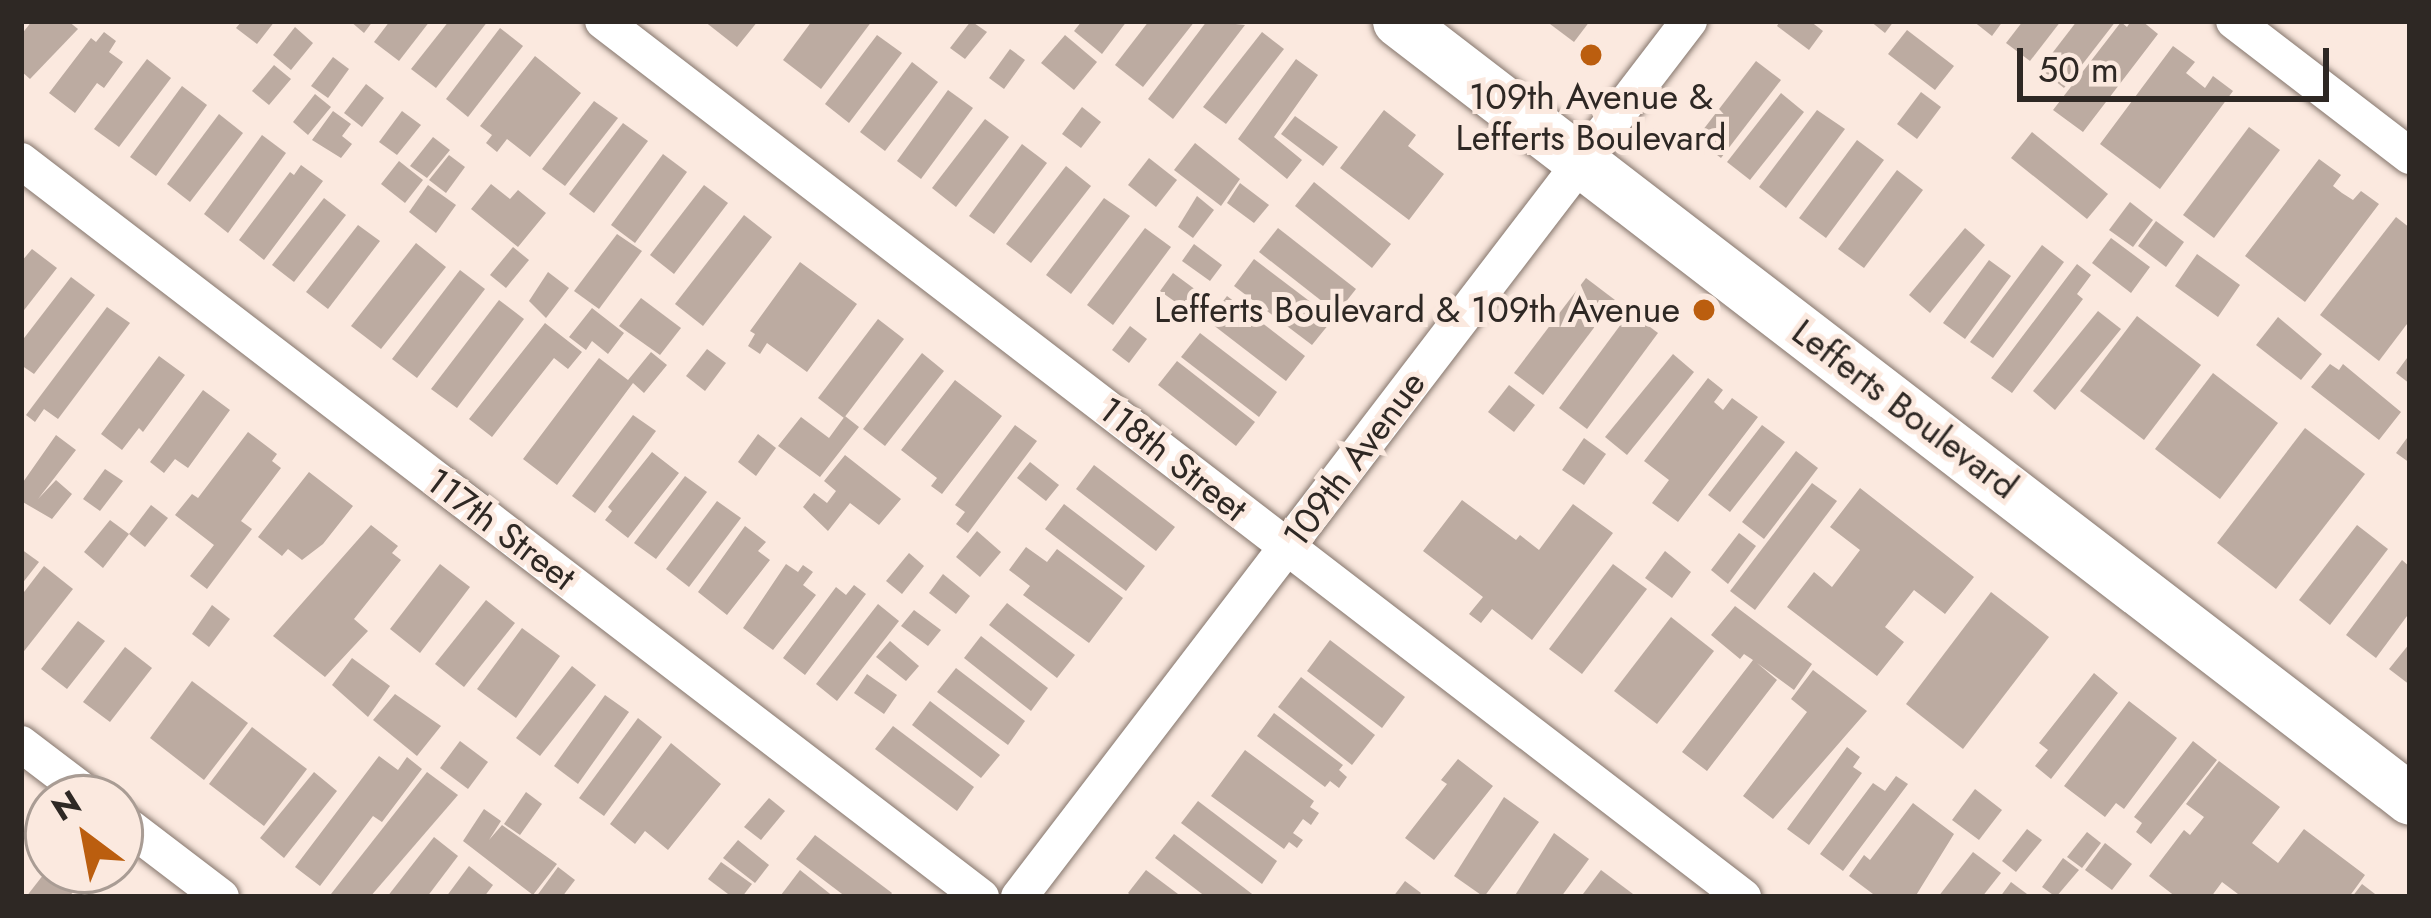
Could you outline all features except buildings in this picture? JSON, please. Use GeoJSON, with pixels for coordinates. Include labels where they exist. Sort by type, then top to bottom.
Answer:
{"type":"FeatureCollection","features":[{"type":"Feature","properties":{"kind":"street","name":"118th Street"},"geometry":{"type":"LineString","coordinates":[[603,21],[1743,897]]}},
{"type":"Feature","properties":{"kind":"street","name":"Lefferts Boulevard"},"geometry":{"type":"LineString","coordinates":[[1397,21],[2410,799]]}},
{"type":"Feature","properties":{"kind":"street","name":"109th Avenue"},"geometry":{"type":"LineString","coordinates":[[1019,897],[1689,21]]}},
{"type":"Feature","properties":{"kind":"street"},"geometry":{"type":"LineString","coordinates":[[2234,21],[2410,156]]}},
{"type":"Feature","properties":{"kind":"street","name":"117th Street"},"geometry":{"type":"LineString","coordinates":[[21,161],[981,897]]}},
{"type":"Feature","properties":{"kind":"street"},"geometry":{"type":"LineString","coordinates":[[21,744],[60,774]]}},
{"type":"Feature","properties":{"kind":"street"},"geometry":{"type":"LineString","coordinates":[[144,838],[220,897]]}},
{"type":"Feature","properties":{"kind":"place","name":"109th Avenue & Lefferts Boulevard"},"geometry":{"type":"Point","coordinates":[1591,55]}},
{"type":"Feature","properties":{"kind":"place","name":"Lefferts Boulevard & 109th Avenue"},"geometry":{"type":"Point","coordinates":[1704,310]}}]}
